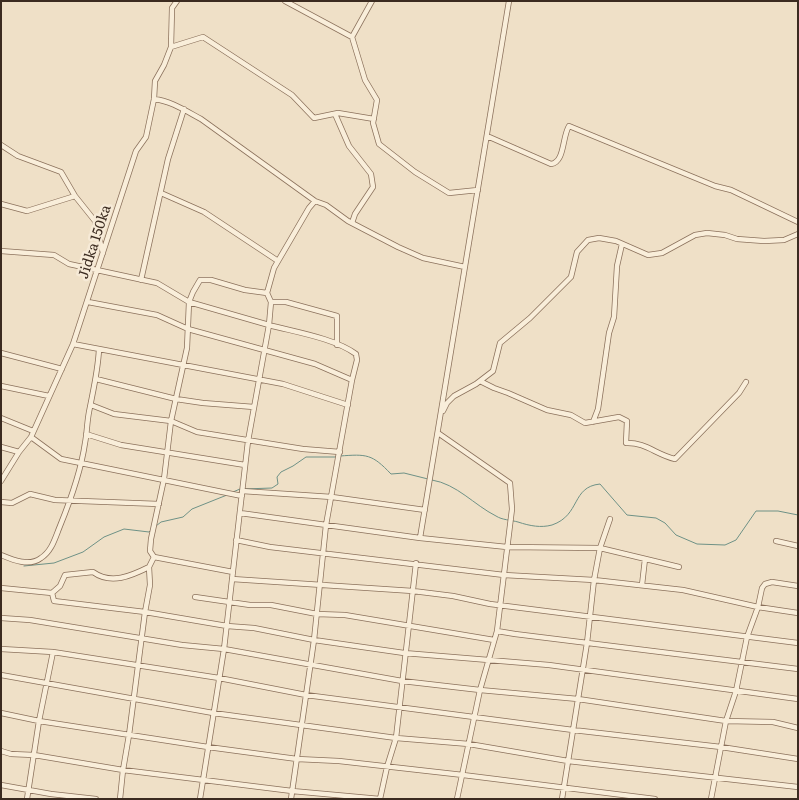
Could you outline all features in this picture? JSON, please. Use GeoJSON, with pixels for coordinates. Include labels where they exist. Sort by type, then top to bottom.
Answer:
{"type":"FeatureCollection","features":[{"type":"Feature","properties":{"kind":"street","name":"Jidka 150ka"},"geometry":{"type":"LineString","coordinates":[[1,481],[3,475],[30,437],[73,344],[137,149],[146,137],[154,99],[155,81],[171,47],[172,8],[177,1]]}},
{"type":"Feature","properties":{"kind":"street"},"geometry":{"type":"LineString","coordinates":[[284,1],[352,37],[365,80],[377,100],[373,123],[379,144],[415,172],[449,193],[478,190]]}},
{"type":"Feature","properties":{"kind":"street"},"geometry":{"type":"LineString","coordinates":[[352,37],[372,1]]}},
{"type":"Feature","properties":{"kind":"street"},"geometry":{"type":"LineString","coordinates":[[420,538],[509,1]]}},
{"type":"Feature","properties":{"kind":"street"},"geometry":{"type":"LineString","coordinates":[[171,47],[204,37],[292,95],[314,118],[335,114],[374,119]]}},
{"type":"Feature","properties":{"kind":"street"},"geometry":{"type":"LineString","coordinates":[[154,99],[184,109],[225,136],[316,202],[326,205],[352,223],[423,258],[465,267]]}},
{"type":"Feature","properties":{"kind":"street"},"geometry":{"type":"LineString","coordinates":[[141,280],[168,159],[184,109]]}},
{"type":"Feature","properties":{"kind":"street"},"geometry":{"type":"LineString","coordinates":[[335,114],[348,146],[371,174],[373,187],[355,214],[352,223]]}},
{"type":"Feature","properties":{"kind":"street"},"geometry":{"type":"LineString","coordinates":[[487,136],[551,164],[560,160],[565,132],[569,126],[716,186],[731,190],[798,222]]}},
{"type":"Feature","properties":{"kind":"street"},"geometry":{"type":"LineString","coordinates":[[1,145],[18,156],[61,172],[75,196],[95,221],[103,254]]}},
{"type":"Feature","properties":{"kind":"street"},"geometry":{"type":"LineString","coordinates":[[161,193],[204,212],[278,261]]}},
{"type":"Feature","properties":{"kind":"street"},"geometry":{"type":"LineString","coordinates":[[1,204],[27,211],[75,196]]}},
{"type":"Feature","properties":{"kind":"street"},"geometry":{"type":"LineString","coordinates":[[200,799],[224,649],[248,441],[270,325],[271,302],[267,292],[274,268],[309,208],[316,202]]}},
{"type":"Feature","properties":{"kind":"street"},"geometry":{"type":"LineString","coordinates":[[440,416],[447,403],[454,396],[493,371],[500,343],[530,318],[571,277],[577,252],[588,240],[599,238],[622,244],[648,255],[662,253],[696,235],[707,233],[725,235],[737,239],[764,241],[784,240],[798,234]]}},
{"type":"Feature","properties":{"kind":"street"},"geometry":{"type":"LineString","coordinates":[[593,422],[598,409],[609,333],[614,317],[617,266],[622,244]]}},
{"type":"Feature","properties":{"kind":"street"},"geometry":{"type":"LineString","coordinates":[[1,251],[54,255],[69,264],[98,272],[157,283],[189,302],[319,338],[356,354],[357,360],[326,525],[314,640],[291,799]]}},
{"type":"Feature","properties":{"kind":"street"},"geometry":{"type":"LineString","coordinates":[[233,572],[154,557],[150,552],[150,539],[164,479],[171,421],[184,364],[189,302],[193,292],[200,280],[211,280],[245,290],[267,292]]}},
{"type":"Feature","properties":{"kind":"street"},"geometry":{"type":"LineString","coordinates":[[88,302],[157,316],[188,329],[315,364],[352,380]]}},
{"type":"Feature","properties":{"kind":"street"},"geometry":{"type":"LineString","coordinates":[[271,302],[286,302],[337,316],[337,345]]}},
{"type":"Feature","properties":{"kind":"street"},"geometry":{"type":"LineString","coordinates":[[73,344],[283,384],[348,405]]}},
{"type":"Feature","properties":{"kind":"street"},"geometry":{"type":"LineString","coordinates":[[1,555],[24,562],[32,562],[40,559],[50,550],[77,480],[98,368],[99,349]]}},
{"type":"Feature","properties":{"kind":"street"},"geometry":{"type":"LineString","coordinates":[[1,352],[62,369]]}},
{"type":"Feature","properties":{"kind":"street"},"geometry":{"type":"LineString","coordinates":[[96,379],[176,399],[254,407]]}},
{"type":"Feature","properties":{"kind":"street"},"geometry":{"type":"LineString","coordinates":[[480,381],[547,410],[571,415],[585,423],[619,417],[627,421],[626,443],[648,447],[675,459],[739,393],[746,382]]}},
{"type":"Feature","properties":{"kind":"street"},"geometry":{"type":"LineString","coordinates":[[1,386],[50,396]]}},
{"type":"Feature","properties":{"kind":"street"},"geometry":{"type":"LineString","coordinates":[[91,405],[114,414],[171,421],[197,432],[303,449],[340,452]]}},
{"type":"Feature","properties":{"kind":"street"},"geometry":{"type":"LineString","coordinates":[[1,418],[33,431]]}},
{"type":"Feature","properties":{"kind":"street"},"geometry":{"type":"LineString","coordinates":[[86,434],[122,445],[245,465]]}},
{"type":"Feature","properties":{"kind":"street"},"geometry":{"type":"LineString","coordinates":[[438,434],[510,483],[512,508],[496,631],[480,690],[457,799]]}},
{"type":"Feature","properties":{"kind":"street"},"geometry":{"type":"LineString","coordinates":[[30,437],[61,459],[242,494],[332,498],[425,510]]}},
{"type":"Feature","properties":{"kind":"street"},"geometry":{"type":"LineString","coordinates":[[1,447],[19,452]]}},
{"type":"Feature","properties":{"kind":"street"},"geometry":{"type":"LineString","coordinates":[[1,502],[12,503],[30,494],[55,500],[159,504]]}},
{"type":"Feature","properties":{"kind":"street"},"geometry":{"type":"LineString","coordinates":[[240,514],[420,538],[507,547],[600,548],[679,567]]}},
{"type":"Feature","properties":{"kind":"street"},"geometry":{"type":"LineString","coordinates":[[562,799],[587,643],[594,580],[600,548],[610,519]]}},
{"type":"Feature","properties":{"kind":"street"},"geometry":{"type":"LineString","coordinates":[[236,540],[322,554],[416,563],[504,575],[594,580],[683,590],[758,607],[798,613]]}},
{"type":"Feature","properties":{"kind":"street"},"geometry":{"type":"LineString","coordinates":[[776,542],[798,546]]}},
{"type":"Feature","properties":{"kind":"street"},"geometry":{"type":"LineString","coordinates":[[120,799],[141,638],[150,585],[149,567],[154,557]]}},
{"type":"Feature","properties":{"kind":"street"},"geometry":{"type":"LineString","coordinates":[[642,585],[645,559]]}},
{"type":"Feature","properties":{"kind":"street"},"geometry":{"type":"LineString","coordinates":[[1,751],[123,770],[292,791],[380,799],[396,738],[404,653],[416,563]]}},
{"type":"Feature","properties":{"kind":"street"},"geometry":{"type":"LineString","coordinates":[[1,588],[52,593],[60,586],[65,574],[93,572],[101,578],[109,579],[130,577],[149,567]]}},
{"type":"Feature","properties":{"kind":"street"},"geometry":{"type":"LineString","coordinates":[[232,579],[413,591],[500,605],[798,643]]}},
{"type":"Feature","properties":{"kind":"street"},"geometry":{"type":"LineString","coordinates":[[711,799],[726,721],[736,691],[747,637],[758,607],[758,596],[765,584],[772,582],[798,586]]}},
{"type":"Feature","properties":{"kind":"street"},"geometry":{"type":"LineString","coordinates":[[52,593],[54,601],[145,612],[227,626],[254,628],[314,640],[404,653],[489,661],[549,664],[798,700]]}},
{"type":"Feature","properties":{"kind":"street"},"geometry":{"type":"LineString","coordinates":[[195,596],[317,614],[345,615],[494,640]]}},
{"type":"Feature","properties":{"kind":"street"},"geometry":{"type":"LineString","coordinates":[[1,618],[30,620],[182,645],[224,649],[310,666],[402,681],[578,699],[726,721],[773,722],[798,728]]}},
{"type":"Feature","properties":{"kind":"street"},"geometry":{"type":"LineString","coordinates":[[496,631],[798,669]]}},
{"type":"Feature","properties":{"kind":"street"},"geometry":{"type":"LineString","coordinates":[[1,649],[53,652],[219,678],[306,695],[573,730],[721,747],[798,759]]}},
{"type":"Feature","properties":{"kind":"street"},"geometry":{"type":"LineString","coordinates":[[27,799],[38,721],[53,652]]}},
{"type":"Feature","properties":{"kind":"street"},"geometry":{"type":"LineString","coordinates":[[1,675],[213,713],[396,738],[469,744],[568,761],[798,787]]}},
{"type":"Feature","properties":{"kind":"street"},"geometry":{"type":"LineString","coordinates":[[1,713],[38,721],[297,759],[463,775],[654,799]]}},
{"type":"Feature","properties":{"kind":"street"},"geometry":{"type":"LineString","coordinates":[[1,785],[29,791],[96,799]]}},
{"type":"Feature","properties":{"kind":"waterway"},"geometry":{"type":"LineString","coordinates":[[340,456],[357,455],[369,457],[379,462],[391,474],[404,473],[428,479]]}},
{"type":"Feature","properties":{"kind":"waterway"},"geometry":{"type":"LineString","coordinates":[[244,489],[272,488],[278,484],[277,477],[281,472],[306,457],[336,457]]}},
{"type":"Feature","properties":{"kind":"waterway"},"geometry":{"type":"LineString","coordinates":[[432,480],[457,490],[498,517],[527,525],[540,526],[552,525],[561,520],[568,515],[584,490],[600,484],[627,515],[656,518],[665,523],[676,535],[697,544],[725,545],[736,540],[756,511],[778,511],[798,515]]}},
{"type":"Feature","properties":{"kind":"waterway"},"geometry":{"type":"LineString","coordinates":[[233,492],[240,489]]}},
{"type":"Feature","properties":{"kind":"waterway"},"geometry":{"type":"LineString","coordinates":[[156,526],[161,522],[183,517],[192,509],[227,495]]}},
{"type":"Feature","properties":{"kind":"waterway"},"geometry":{"type":"LineString","coordinates":[[24,566],[54,563],[83,552],[104,537],[124,529],[149,532],[151,530]]}}]}
